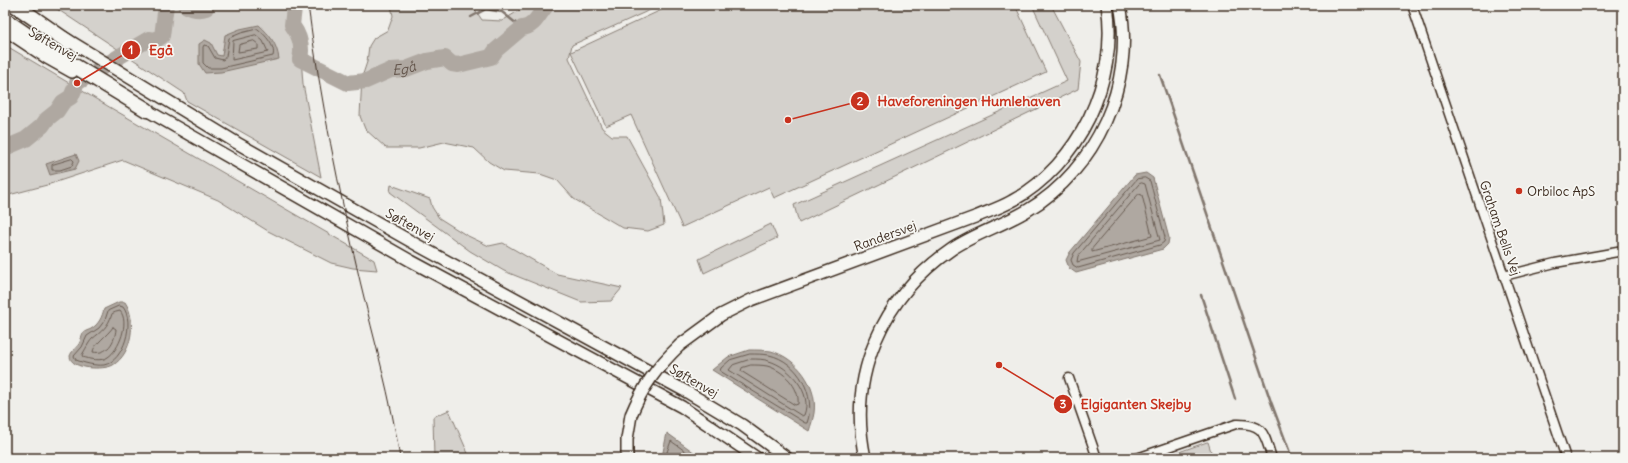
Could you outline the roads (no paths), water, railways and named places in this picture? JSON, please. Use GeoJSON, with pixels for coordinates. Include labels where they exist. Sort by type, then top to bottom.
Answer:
{"type":"FeatureCollection","features":[{"type":"Feature","properties":{"kind":"highway"},"geometry":{"type":"LineString","coordinates":[[15,5],[69,43]]}},
{"type":"Feature","properties":{"kind":"highway"},"geometry":{"type":"LineString","coordinates":[[5,20],[52,57],[147,110]]}},
{"type":"Feature","properties":{"kind":"main road","name":"Søftenvej"},"geometry":{"type":"LineString","coordinates":[[27,5],[69,43],[419,246],[687,392],[742,426],[787,458]]}},
{"type":"Feature","properties":{"kind":"main road","name":"Randersvej"},"geometry":{"type":"LineString","coordinates":[[627,458],[627,439],[631,415],[640,392],[651,375],[680,345],[721,315],[752,300],[975,217],[1011,202],[1031,188],[1052,170],[1067,154],[1084,128],[1096,104],[1109,51],[1107,5]]}},
{"type":"Feature","properties":{"kind":"main road"},"geometry":{"type":"LineString","coordinates":[[865,458],[861,439],[860,398],[869,354],[884,319],[907,288],[930,265],[954,248],[1029,210],[1062,185],[1085,157],[1104,127],[1117,89],[1123,52],[1123,20],[1120,5]]}},
{"type":"Feature","properties":{"kind":"main road","name":"Søftenvej"},"geometry":{"type":"LineString","coordinates":[[5,30],[52,57]]}},
{"type":"Feature","properties":{"kind":"main road"},"geometry":{"type":"LineString","coordinates":[[147,110],[411,262],[682,407],[757,458]]}},
{"type":"Feature","properties":{"kind":"street","name":"Graham Bells Vej"},"geometry":{"type":"LineString","coordinates":[[1412,5],[1566,458]]}},
{"type":"Feature","properties":{"kind":"street"},"geometry":{"type":"LineString","coordinates":[[1504,276],[1555,263],[1623,251]]}},
{"type":"Feature","properties":{"kind":"street"},"geometry":{"type":"LineString","coordinates":[[1069,378],[1097,458]]}},
{"type":"Feature","properties":{"kind":"street"},"geometry":{"type":"LineString","coordinates":[[1137,458],[1236,424],[1250,424],[1258,427],[1264,436],[1272,458]]}},
{"type":"Feature","properties":{"kind":"water"},"geometry":{"type":"Polygon","coordinates":[[[259,25],[272,40],[277,49],[279,59],[221,72],[205,73],[199,64],[199,44],[205,40],[211,43],[217,55],[222,56],[225,35],[240,29],[259,25]]]}},
{"type":"Feature","properties":{"kind":"water"},"geometry":{"type":"Polygon","coordinates":[[[76,154],[79,161],[75,169],[50,175],[46,164],[76,154]]]}},
{"type":"Feature","properties":{"kind":"water"},"geometry":{"type":"Polygon","coordinates":[[[1146,173],[1153,178],[1169,238],[1168,244],[1163,249],[1076,273],[1069,268],[1066,260],[1070,252],[1135,175],[1146,173]]]}},
{"type":"Feature","properties":{"kind":"water"},"geometry":{"type":"Polygon","coordinates":[[[119,302],[125,302],[129,309],[131,318],[131,336],[125,353],[119,360],[109,367],[88,368],[76,364],[72,361],[70,356],[79,344],[83,333],[98,323],[104,309],[119,302]]]}},
{"type":"Feature","properties":{"kind":"water"},"geometry":{"type":"Polygon","coordinates":[[[749,350],[771,351],[789,360],[804,374],[813,393],[814,403],[814,415],[809,431],[712,370],[728,357],[749,350]]]}},
{"type":"Feature","properties":{"kind":"water"},"geometry":{"type":"Polygon","coordinates":[[[667,433],[702,458],[664,458],[663,452],[667,433]]]}},
{"type":"Feature","properties":{"kind":"waterway","name":"Egå"},"geometry":{"type":"LineString","coordinates":[[5,148],[26,139],[42,126],[47,119],[57,111],[63,102],[71,97],[77,83],[149,39],[156,40],[162,36],[166,5]]}},
{"type":"Feature","properties":{"kind":"waterway","name":"Egå"},"geometry":{"type":"LineString","coordinates":[[185,5],[198,9],[206,8],[207,5]]}},
{"type":"Feature","properties":{"kind":"waterway","name":"Egå"},"geometry":{"type":"LineString","coordinates":[[292,5],[294,8],[292,25],[300,41],[300,59],[348,83],[366,81],[391,70],[406,69],[427,61],[445,58],[452,64],[458,65],[491,57],[496,50],[522,28],[534,22],[547,5]]}},
{"type":"Feature","properties":{"kind":"waterway"},"geometry":{"type":"LineString","coordinates":[[471,17],[486,9],[502,12],[522,28]]}},
{"type":"Feature","properties":{"kind":"waterway"},"geometry":{"type":"LineString","coordinates":[[1160,75],[1271,402],[1292,458]]}},
{"type":"Feature","properties":{"kind":"waterway"},"geometry":{"type":"LineString","coordinates":[[1201,295],[1235,399]]}},
{"type":"Feature","properties":{"kind":"tram line"},"geometry":{"type":"LineString","coordinates":[[308,5],[318,75],[337,178],[387,391],[400,458]]}},
{"type":"Feature","properties":{"kind":"place","name":"Egå"},"geometry":{"type":"Point","coordinates":[77,83]}},
{"type":"Feature","properties":{"kind":"place","name":"Haveforeningen Humlehaven"},"geometry":{"type":"Point","coordinates":[788,120]}},
{"type":"Feature","properties":{"kind":"place","name":"Orbiloc ApS"},"geometry":{"type":"Point","coordinates":[1519,191]}},
{"type":"Feature","properties":{"kind":"place","name":"Elgiganten Skejby"},"geometry":{"type":"Point","coordinates":[999,365]}}]}
